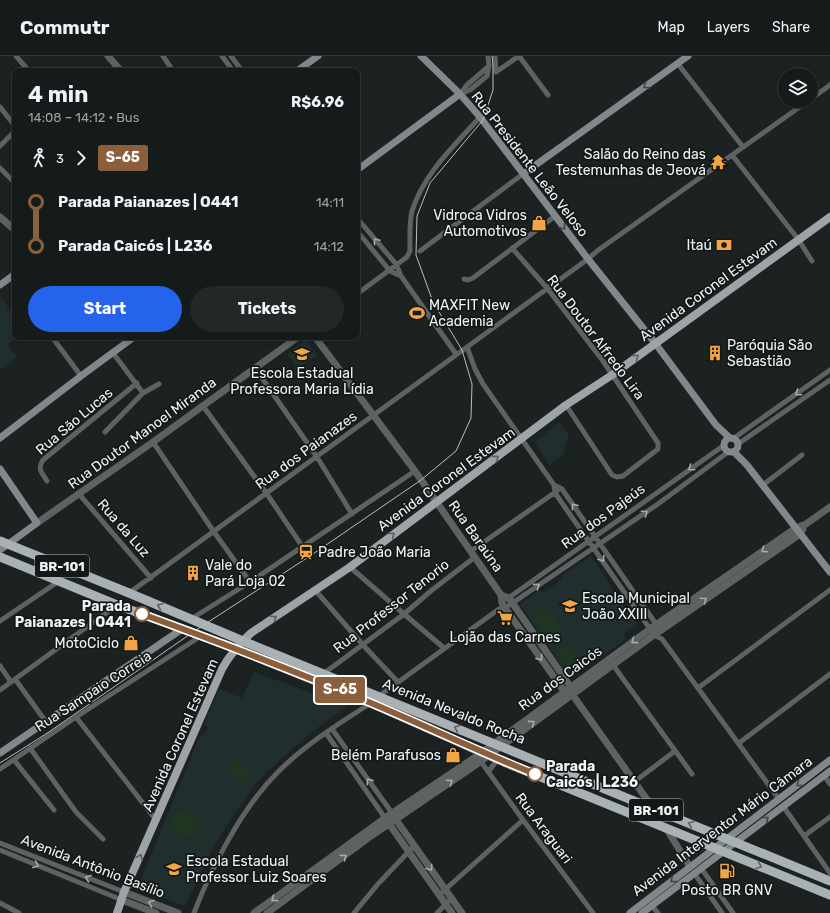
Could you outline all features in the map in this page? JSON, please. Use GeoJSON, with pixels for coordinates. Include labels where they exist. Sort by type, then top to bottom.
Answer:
{"type":"FeatureCollection","features":[{"type":"Feature","properties":{"kind":"highway","name":"Avenida Nevaldo Rocha"},"geometry":{"type":"LineString","coordinates":[[3,545],[129,593],[242,641],[830,881]]}},
{"type":"Feature","properties":{"kind":"highway","name":"Avenida Nevaldo Rocha"},"geometry":{"type":"LineString","coordinates":[[0,556],[117,605],[235,649],[371,703],[482,756],[498,759],[830,895]]}},
{"type":"Feature","properties":{"kind":"main road","name":"Rua Presidente Leão Veloso"},"geometry":{"type":"LineString","coordinates":[[421,56],[460,94],[480,117],[830,572]]}},
{"type":"Feature","properties":{"kind":"main road"},"geometry":{"type":"LineString","coordinates":[[523,174],[688,56]]}},
{"type":"Feature","properties":{"kind":"main road"},"geometry":{"type":"LineString","coordinates":[[301,68],[314,57]]}},
{"type":"Feature","properties":{"kind":"main road"},"geometry":{"type":"LineString","coordinates":[[360,168],[460,94]]}},
{"type":"Feature","properties":{"kind":"main road","name":"Avenida Coronel Estevam"},"geometry":{"type":"LineString","coordinates":[[117,913],[187,747],[222,669],[242,641],[350,566],[436,501],[522,440],[566,405],[612,375],[830,217]]}},
{"type":"Feature","properties":{"kind":"main road"},"geometry":{"type":"LineString","coordinates":[[0,285],[12,276]]}},
{"type":"Feature","properties":{"kind":"main road"},"geometry":{"type":"LineString","coordinates":[[0,438],[130,340]]}},
{"type":"Feature","properties":{"kind":"main road"},"geometry":{"type":"LineString","coordinates":[[0,469],[37,523]]}},
{"type":"Feature","properties":{"kind":"main road","name":"Rua Doutor Manoel Miranda"},"geometry":{"type":"LineString","coordinates":[[3,545],[37,523]]}},
{"type":"Feature","properties":{"kind":"main road","name":"Rua Sampaio Correia"},"geometry":{"type":"LineString","coordinates":[[0,753],[182,629]]}},
{"type":"Feature","properties":{"kind":"main road","name":"Avenida Interventor Mário Câmara"},"geometry":{"type":"LineString","coordinates":[[731,841],[778,799],[830,760]]}},
{"type":"Feature","properties":{"kind":"main road","name":"Avenida Interventor Mário Câmara"},"geometry":{"type":"LineString","coordinates":[[630,913],[783,806],[830,770]]}},
{"type":"Feature","properties":{"kind":"main road","name":"Avenida Interventor Mário Câmara"},"geometry":{"type":"LineString","coordinates":[[642,913],[652,906],[692,870],[701,868],[719,850]]}},
{"type":"Feature","properties":{"kind":"street"},"geometry":{"type":"LineString","coordinates":[[16,56],[26,68]]}},
{"type":"Feature","properties":{"kind":"street"},"geometry":{"type":"LineString","coordinates":[[163,56],[171,68]]}},
{"type":"Feature","properties":{"kind":"street"},"geometry":{"type":"LineString","coordinates":[[222,56],[231,68]]}},
{"type":"Feature","properties":{"kind":"street"},"geometry":{"type":"LineString","coordinates":[[231,56],[240,68]]}},
{"type":"Feature","properties":{"kind":"street"},"geometry":{"type":"LineString","coordinates":[[460,94],[470,90],[487,76],[489,66],[488,56]]}},
{"type":"Feature","properties":{"kind":"street"},"geometry":{"type":"LineString","coordinates":[[502,56],[496,58],[496,72],[519,56],[548,95]]}},
{"type":"Feature","properties":{"kind":"street"},"geometry":{"type":"LineString","coordinates":[[112,58],[119,68]]}},
{"type":"Feature","properties":{"kind":"street"},"geometry":{"type":"LineString","coordinates":[[678,64],[743,147]]}},
{"type":"Feature","properties":{"kind":"street"},"geometry":{"type":"LineString","coordinates":[[460,94],[467,85],[489,66]]}},
{"type":"Feature","properties":{"kind":"street"},"geometry":{"type":"LineString","coordinates":[[818,94],[830,85]]}},
{"type":"Feature","properties":{"kind":"street"},"geometry":{"type":"LineString","coordinates":[[0,107],[12,122]]}},
{"type":"Feature","properties":{"kind":"street","name":"Rua dos Paianazes"},"geometry":{"type":"LineString","coordinates":[[129,593],[374,416],[597,251],[798,108]]}},
{"type":"Feature","properties":{"kind":"street"},"geometry":{"type":"LineString","coordinates":[[360,292],[407,257],[410,251],[412,212],[422,187],[446,156],[480,117]]}},
{"type":"Feature","properties":{"kind":"street"},"geometry":{"type":"LineString","coordinates":[[0,146],[12,134]]}},
{"type":"Feature","properties":{"kind":"street"},"geometry":{"type":"LineString","coordinates":[[732,155],[798,239],[812,261]]}},
{"type":"Feature","properties":{"kind":"street"},"geometry":{"type":"LineString","coordinates":[[0,168],[12,180]]}},
{"type":"Feature","properties":{"kind":"street"},"geometry":{"type":"LineString","coordinates":[[420,251],[523,174]]}},
{"type":"Feature","properties":{"kind":"street"},"geometry":{"type":"LineString","coordinates":[[464,279],[468,280],[473,278],[555,216]]}},
{"type":"Feature","properties":{"kind":"street"},"geometry":{"type":"LineString","coordinates":[[0,217],[12,227]]}},
{"type":"Feature","properties":{"kind":"street"},"geometry":{"type":"LineString","coordinates":[[360,222],[396,264],[401,276],[456,354]]}},
{"type":"Feature","properties":{"kind":"street"},"geometry":{"type":"LineString","coordinates":[[360,235],[390,271],[401,276]]}},
{"type":"Feature","properties":{"kind":"street","name":"Rua Doutor Alfredo Lira"},"geometry":{"type":"LineString","coordinates":[[512,248],[547,288],[603,361],[658,443],[658,449],[623,476],[617,477],[612,475],[566,405]]}},
{"type":"Feature","properties":{"kind":"street"},"geometry":{"type":"LineString","coordinates":[[54,340],[81,376]]}},
{"type":"Feature","properties":{"kind":"street","name":"Rua Doutor Manoel Miranda"},"geometry":{"type":"LineString","coordinates":[[37,523],[153,442],[294,340]]}},
{"type":"Feature","properties":{"kind":"street","name":"Rua Baraúna"},"geometry":{"type":"LineString","coordinates":[[317,340],[415,471],[502,594],[510,600],[570,686],[572,694],[653,808]]}},
{"type":"Feature","properties":{"kind":"street"},"geometry":{"type":"LineString","coordinates":[[467,347],[475,369],[483,384],[554,485],[562,489],[596,536],[659,628],[662,639]]}},
{"type":"Feature","properties":{"kind":"street"},"geometry":{"type":"LineString","coordinates":[[113,353],[143,393]]}},
{"type":"Feature","properties":{"kind":"street"},"geometry":{"type":"LineString","coordinates":[[255,368],[317,457],[352,514]]}},
{"type":"Feature","properties":{"kind":"street","name":"Rua dos Pajeús"},"geometry":{"type":"LineString","coordinates":[[510,600],[601,544],[658,504],[731,445],[830,370]]}},
{"type":"Feature","properties":{"kind":"street","name":"Rua dos Pajeús"},"geometry":{"type":"LineString","coordinates":[[379,696],[662,488],[830,380]]}},
{"type":"Feature","properties":{"kind":"street","name":"Rua São Lucas"},"geometry":{"type":"LineString","coordinates":[[47,481],[40,471],[43,460],[137,384]]}},
{"type":"Feature","properties":{"kind":"street"},"geometry":{"type":"LineString","coordinates":[[106,432],[143,393],[159,384]]}},
{"type":"Feature","properties":{"kind":"street"},"geometry":{"type":"LineString","coordinates":[[203,406],[302,546]]}},
{"type":"Feature","properties":{"kind":"street"},"geometry":{"type":"LineString","coordinates":[[153,442],[250,582]]}},
{"type":"Feature","properties":{"kind":"street"},"geometry":{"type":"LineString","coordinates":[[763,485],[802,455]]}},
{"type":"Feature","properties":{"kind":"street"},"geometry":{"type":"LineString","coordinates":[[191,619],[250,582],[415,471]]}},
{"type":"Feature","properties":{"kind":"street"},"geometry":{"type":"LineString","coordinates":[[554,485],[555,493],[652,632],[662,639],[739,743],[778,799]]}},
{"type":"Feature","properties":{"kind":"street","name":"Rua Professor Tenorio"},"geometry":{"type":"LineString","coordinates":[[323,674],[404,614],[473,554],[562,489]]}},
{"type":"Feature","properties":{"kind":"street","name":"Rua da Luz"},"geometry":{"type":"LineString","coordinates":[[79,494],[151,578]]}},
{"type":"Feature","properties":{"kind":"street","name":"Rua dos Caicós"},"geometry":{"type":"LineString","coordinates":[[497,745],[570,686],[659,628],[830,507]]}},
{"type":"Feature","properties":{"kind":"street"},"geometry":{"type":"LineString","coordinates":[[350,566],[444,648]]}},
{"type":"Feature","properties":{"kind":"street"},"geometry":{"type":"LineString","coordinates":[[0,621],[59,581]]}},
{"type":"Feature","properties":{"kind":"street"},"geometry":{"type":"LineString","coordinates":[[315,590],[362,645],[398,682]]}},
{"type":"Feature","properties":{"kind":"street"},"geometry":{"type":"LineString","coordinates":[[698,688],[830,590]]}},
{"type":"Feature","properties":{"kind":"street"},"geometry":{"type":"LineString","coordinates":[[502,594],[502,606],[564,691],[572,694]]}},
{"type":"Feature","properties":{"kind":"street"},"geometry":{"type":"LineString","coordinates":[[0,690],[117,605]]}},
{"type":"Feature","properties":{"kind":"street","name":"Rua dos Caicós"},"geometry":{"type":"LineString","coordinates":[[267,913],[369,834],[385,818],[394,816],[572,694],[613,665],[652,632]]}},
{"type":"Feature","properties":{"kind":"street","name":"Rua Sampaio Correia"},"geometry":{"type":"LineString","coordinates":[[0,769],[76,717],[201,636]]}},
{"type":"Feature","properties":{"kind":"street"},"geometry":{"type":"LineString","coordinates":[[613,665],[692,774]]}},
{"type":"Feature","properties":{"kind":"street"},"geometry":{"type":"LineString","coordinates":[[0,666],[46,722]]}},
{"type":"Feature","properties":{"kind":"street"},"geometry":{"type":"LineString","coordinates":[[739,743],[830,674]]}},
{"type":"Feature","properties":{"kind":"street"},"geometry":{"type":"LineString","coordinates":[[194,913],[215,865],[256,797],[286,765],[326,733],[371,703]]}},
{"type":"Feature","properties":{"kind":"street"},"geometry":{"type":"LineString","coordinates":[[76,717],[156,820]]}},
{"type":"Feature","properties":{"kind":"street"},"geometry":{"type":"LineString","coordinates":[[332,729],[462,913]]}},
{"type":"Feature","properties":{"kind":"street"},"geometry":{"type":"LineString","coordinates":[[326,733],[452,913]]}},
{"type":"Feature","properties":{"kind":"street"},"geometry":{"type":"LineString","coordinates":[[30,748],[76,812],[103,839]]}},
{"type":"Feature","properties":{"kind":"street"},"geometry":{"type":"LineString","coordinates":[[634,782],[675,751]]}},
{"type":"Feature","properties":{"kind":"street","name":"Rua Araguari"},"geometry":{"type":"LineString","coordinates":[[482,756],[488,772],[593,913]]}},
{"type":"Feature","properties":{"kind":"street"},"geometry":{"type":"LineString","coordinates":[[488,772],[498,759]]}},
{"type":"Feature","properties":{"kind":"street"},"geometry":{"type":"LineString","coordinates":[[14,760],[54,810]]}},
{"type":"Feature","properties":{"kind":"street"},"geometry":{"type":"LineString","coordinates":[[824,775],[830,784]]}},
{"type":"Feature","properties":{"kind":"street"},"geometry":{"type":"LineString","coordinates":[[783,806],[830,873]]}},
{"type":"Feature","properties":{"kind":"street","name":"Rua dos Caicós"},"geometry":{"type":"LineString","coordinates":[[254,913],[369,834],[390,824],[394,816]]}},
{"type":"Feature","properties":{"kind":"street"},"geometry":{"type":"LineString","coordinates":[[804,836],[830,817]]}},
{"type":"Feature","properties":{"kind":"street"},"geometry":{"type":"LineString","coordinates":[[439,895],[523,820]]}},
{"type":"Feature","properties":{"kind":"street"},"geometry":{"type":"LineString","coordinates":[[666,828],[692,870],[722,913]]}},
{"type":"Feature","properties":{"kind":"street","name":"Avenida Antônio Basílio"},"geometry":{"type":"LineString","coordinates":[[0,843],[123,896],[156,913]]}},
{"type":"Feature","properties":{"kind":"street"},"geometry":{"type":"LineString","coordinates":[[1,852],[6,846]]}},
{"type":"Feature","properties":{"kind":"street"},"geometry":{"type":"LineString","coordinates":[[354,913],[414,846]]}},
{"type":"Feature","properties":{"kind":"street","name":"Avenida Antônio Basílio"},"geometry":{"type":"LineString","coordinates":[[1,852],[123,896],[178,913]]}},
{"type":"Feature","properties":{"kind":"street"},"geometry":{"type":"LineString","coordinates":[[701,868],[733,913]]}},
{"type":"Feature","properties":{"kind":"street"},"geometry":{"type":"LineString","coordinates":[[437,913],[452,898]]}},
{"type":"Feature","properties":{"kind":"street"},"geometry":{"type":"LineString","coordinates":[[0,903],[19,913]]}},
{"type":"Feature","properties":{"kind":"street"},"geometry":{"type":"LineString","coordinates":[[652,906],[658,913]]}},
{"type":"Feature","properties":{"kind":"shaded area"},"geometry":{"type":"Polygon","coordinates":[[[0,296],[12,312],[12,340],[14,340],[7,345],[17,357],[0,370],[0,296]]]}},
{"type":"Feature","properties":{"kind":"shaded area","name":"Escola Estadual Professora Maria Lídia"},"geometry":{"type":"Polygon","coordinates":[[[306,340],[317,355],[297,369],[287,354],[306,340]]]}},
{"type":"Feature","properties":{"kind":"shaded area"},"geometry":{"type":"Polygon","coordinates":[[[560,422],[569,435],[564,448],[565,453],[549,465],[535,442],[560,422]]]}},
{"type":"Feature","properties":{"kind":"shaded area","name":"Escola Municipal João XXIII"},"geometry":{"type":"Polygon","coordinates":[[[591,556],[637,624],[623,634],[626,639],[570,679],[520,604],[539,591],[545,592],[561,580],[563,575],[591,556]]]}},
{"type":"Feature","properties":{"kind":"shaded area"},"geometry":{"type":"Polygon","coordinates":[[[254,672],[348,706],[321,725],[284,756],[257,782],[227,825],[212,850],[185,906],[137,889],[198,740],[209,729],[204,724],[219,689],[242,698],[254,672]]]}},
{"type":"Feature","properties":{"kind":"green space"},"geometry":{"type":"Polygon","coordinates":[[[546,605],[562,630],[547,640],[530,616],[546,605]]]}},
{"type":"Feature","properties":{"kind":"green space"},"geometry":{"type":"Polygon","coordinates":[[[569,644],[584,666],[570,675],[555,653],[569,644]]]}},
{"type":"Feature","properties":{"kind":"green space"},"geometry":{"type":"Polygon","coordinates":[[[237,759],[252,773],[243,783],[227,769],[237,759]]]}},
{"type":"Feature","properties":{"kind":"green space"},"geometry":{"type":"Polygon","coordinates":[[[177,809],[202,819],[194,839],[169,829],[177,809]]]}},
{"type":"Feature","properties":{"kind":"tram line"},"geometry":{"type":"LineString","coordinates":[[0,763],[49,732],[199,628],[310,556],[421,480],[456,451],[471,418],[472,384],[462,350],[433,302],[416,255],[417,216],[430,183],[483,120],[493,90],[492,56]]}},
{"type":"Feature","properties":{"kind":"bus line","name":"S-65"},"geometry":{"type":"LineString","coordinates":[[142,614],[229,646],[371,703],[489,756],[535,774]]}},
{"type":"Feature","properties":{"kind":"place","name":"Salão do Reino das Testemunhas de Jeová"},"geometry":{"type":"Point","coordinates":[718,162]}},
{"type":"Feature","properties":{"kind":"place","name":"Vidroca Vidros Automotivos"},"geometry":{"type":"Point","coordinates":[539,223]}},
{"type":"Feature","properties":{"kind":"place","name":"Itaú"},"geometry":{"type":"Point","coordinates":[724,245]}},
{"type":"Feature","properties":{"kind":"place","name":"MAXFIT New Academia"},"geometry":{"type":"Point","coordinates":[417,313]}},
{"type":"Feature","properties":{"kind":"place","name":"Paróquia São Sebastião"},"geometry":{"type":"Point","coordinates":[715,353]}},
{"type":"Feature","properties":{"kind":"place","name":"Escola Estadual Professora Maria Lídia"},"geometry":{"type":"Point","coordinates":[302,354]}},
{"type":"Feature","properties":{"kind":"place","name":"Padre João Maria"},"geometry":{"type":"Point","coordinates":[306,552]}},
{"type":"Feature","properties":{"kind":"place","name":"Vale do Pará Loja 02"},"geometry":{"type":"Point","coordinates":[193,573]}},
{"type":"Feature","properties":{"kind":"place","name":"Escola Municipal João XXIII"},"geometry":{"type":"Point","coordinates":[570,606]}},
{"type":"Feature","properties":{"kind":"place","name":"Parada Paianazes | O441"},"geometry":{"type":"Point","coordinates":[142,614]}},
{"type":"Feature","properties":{"kind":"place","name":"Lojão das Carnes"},"geometry":{"type":"Point","coordinates":[505,618]}},
{"type":"Feature","properties":{"kind":"place","name":"MotoCiclo"},"geometry":{"type":"Point","coordinates":[131,643]}},
{"type":"Feature","properties":{"kind":"place","name":"Belém Parafusos"},"geometry":{"type":"Point","coordinates":[453,755]}},
{"type":"Feature","properties":{"kind":"place","name":"Parada Caicós | L236"},"geometry":{"type":"Point","coordinates":[535,774]}},
{"type":"Feature","properties":{"kind":"place","name":"Escola Estadual Professor Luiz Soares"},"geometry":{"type":"Point","coordinates":[174,869]}},
{"type":"Feature","properties":{"kind":"place","name":"Posto BR GNV"},"geometry":{"type":"Point","coordinates":[727,871]}}]}
